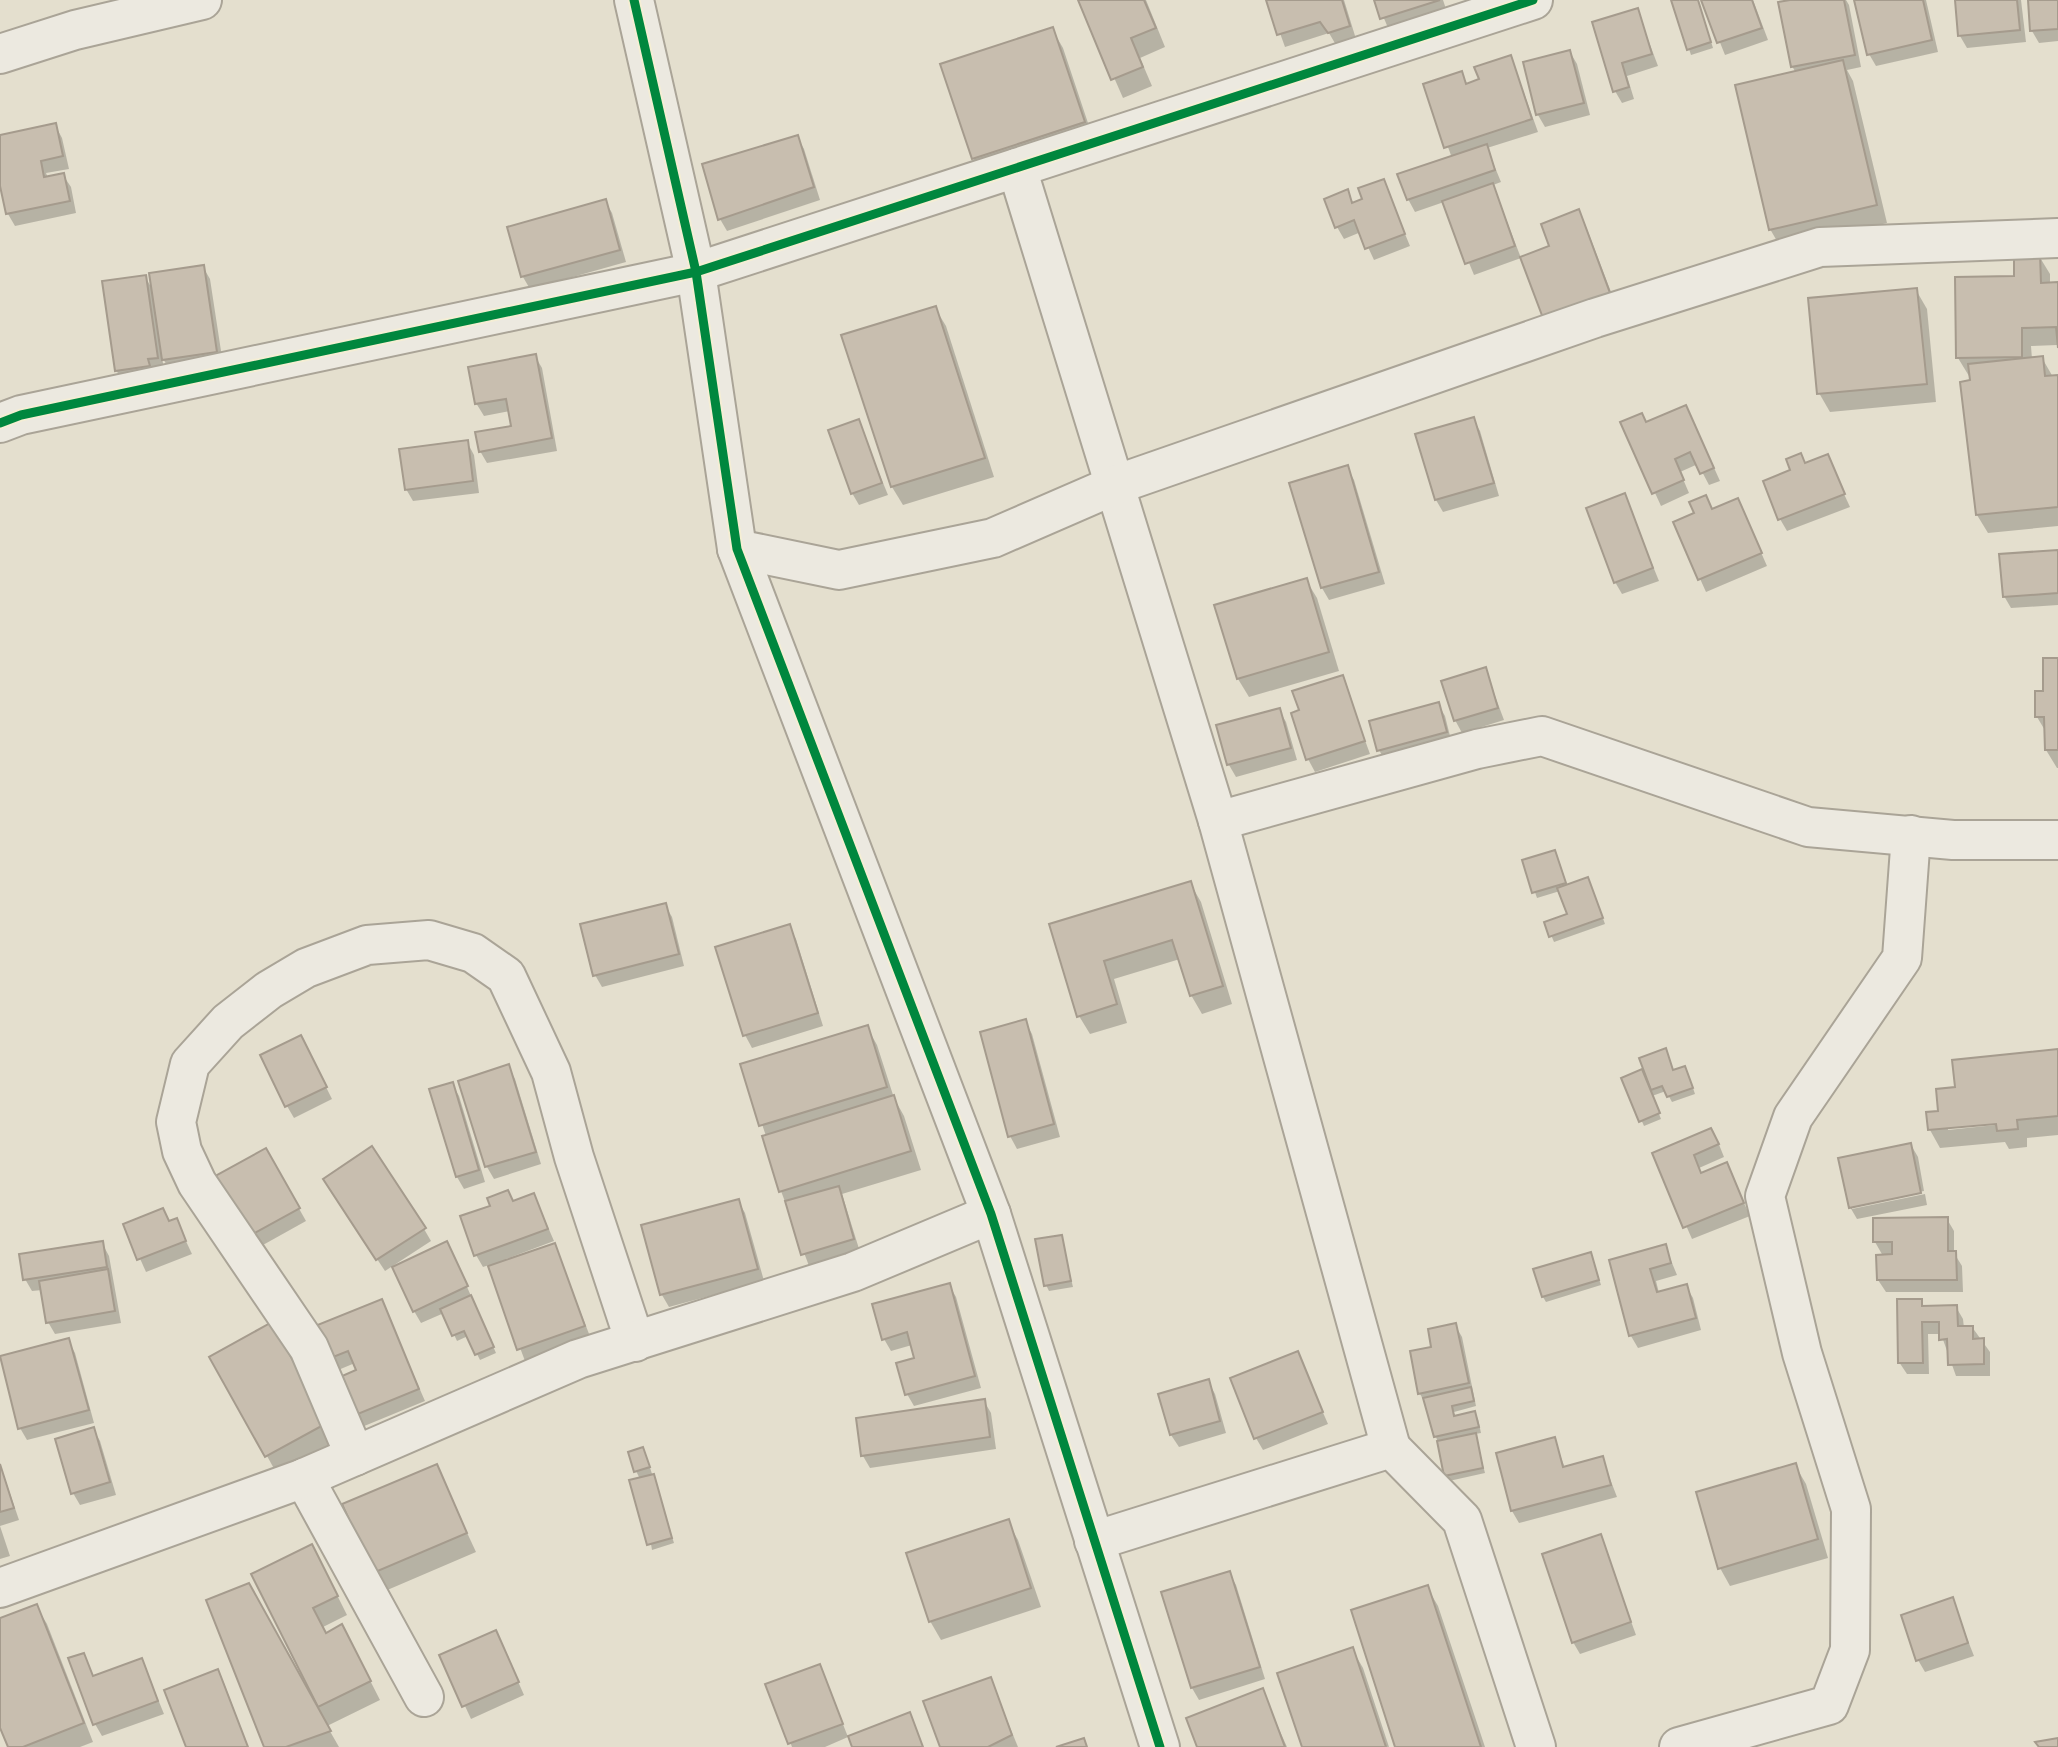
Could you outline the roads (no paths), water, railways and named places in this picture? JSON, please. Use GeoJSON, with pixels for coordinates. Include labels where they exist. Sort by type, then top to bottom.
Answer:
{"type":"FeatureCollection","features":[{"type":"Feature","properties":{"kind":"street"},"geometry":{"type":"LineString","coordinates":[[0,54],[69,15],[202,0]]}},
{"type":"Feature","properties":{"kind":"street"},"geometry":{"type":"LineString","coordinates":[[634,0],[696,272],[737,549],[991,1214],[1160,1747]]}},
{"type":"Feature","properties":{"kind":"street"},"geometry":{"type":"LineString","coordinates":[[0,423],[21,415],[696,272],[1533,0]]}},
{"type":"Feature","properties":{"kind":"street"},"geometry":{"type":"LineString","coordinates":[[1017,168],[1218,821],[1391,1448],[1462,1520],[1536,1747]]}},
{"type":"Feature","properties":{"kind":"street"},"geometry":{"type":"LineString","coordinates":[[737,549],[839,570],[993,538],[1115,485],[1595,318],[1820,247],[2058,238]]}},
{"type":"Feature","properties":{"kind":"street"},"geometry":{"type":"LineString","coordinates":[[1218,821],[1477,749],[1542,736],[1808,827],[1953,839],[2058,840]]}},
{"type":"Feature","properties":{"kind":"street"},"geometry":{"type":"LineString","coordinates":[[1679,1747],[1829,1705],[1850,1650],[1851,1509],[1802,1353],[1765,1196],[1793,1117],[1902,958],[1912,835]]}},
{"type":"Feature","properties":{"kind":"street"},"geometry":{"type":"LineString","coordinates":[[355,1456],[309,1348],[197,1183],[182,1150],[176,1122],[190,1064],[228,1022],[269,990],[306,968],[367,944],[429,940],[474,953],[506,975],[551,1072],[574,1157],[635,1342]]}},
{"type":"Feature","properties":{"kind":"street"},"geometry":{"type":"LineString","coordinates":[[0,1588],[304,1478],[578,1359],[853,1272],[991,1214]]}},
{"type":"Feature","properties":{"kind":"street"},"geometry":{"type":"LineString","coordinates":[[1094,1541],[1391,1448]]}},
{"type":"Feature","properties":{"kind":"street"},"geometry":{"type":"LineString","coordinates":[[304,1478],[424,1697]]}}]}
